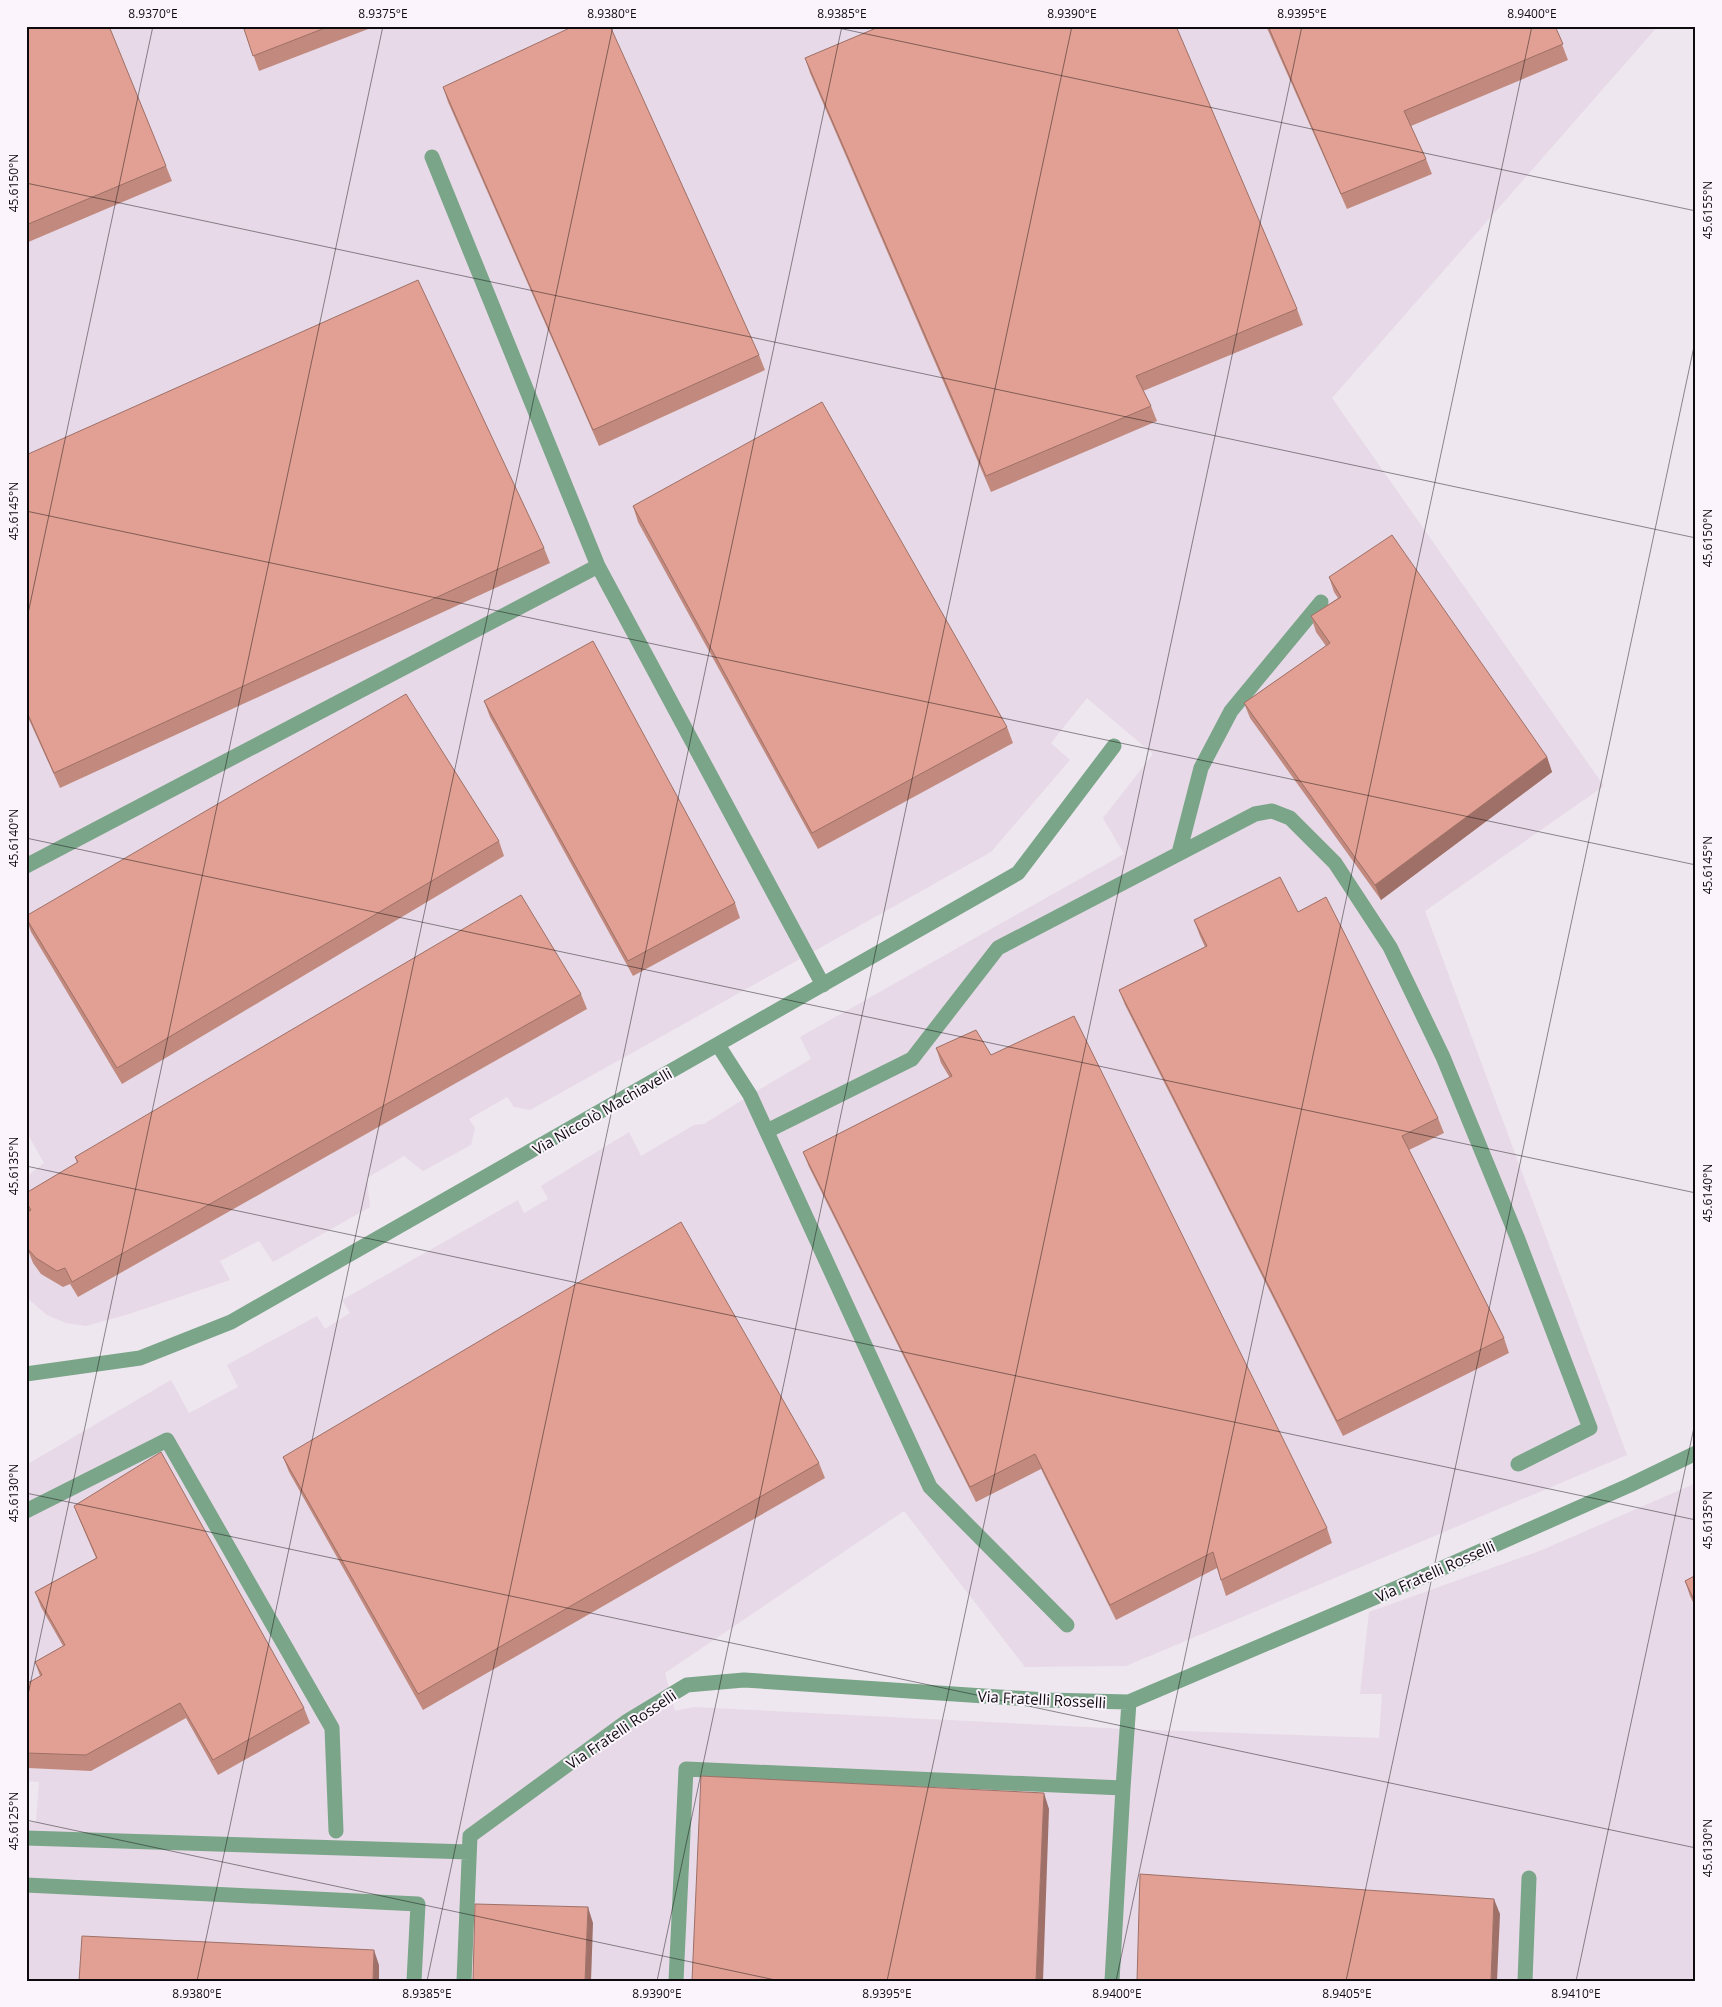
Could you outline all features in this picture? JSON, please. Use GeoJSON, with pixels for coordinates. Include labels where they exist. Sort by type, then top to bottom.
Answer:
{"type":"FeatureCollection","features":[{"type":"Feature","properties":{"kind":"street"},"geometry":{"type":"LineString","coordinates":[[432,157],[598,566],[822,985]]}},
{"type":"Feature","properties":{"kind":"street"},"geometry":{"type":"LineString","coordinates":[[26,866],[598,566]]}},
{"type":"Feature","properties":{"kind":"street"},"geometry":{"type":"LineString","coordinates":[[1179,852],[1201,768],[1231,711],[1321,602]]}},
{"type":"Feature","properties":{"kind":"street","name":"Via Niccolò Machiavelli"},"geometry":{"type":"LineString","coordinates":[[26,1374],[140,1358],[231,1322],[1018,873],[1114,746]]}},
{"type":"Feature","properties":{"kind":"street"},"geometry":{"type":"LineString","coordinates":[[767,1131],[912,1059],[998,948],[1255,814],[1272,811],[1290,818],[1335,863],[1390,947],[1443,1057],[1517,1237],[1590,1428],[1518,1464]]}},
{"type":"Feature","properties":{"kind":"street"},"geometry":{"type":"LineString","coordinates":[[718,1045],[750,1095],[930,1487],[1067,1625]]}},
{"type":"Feature","properties":{"kind":"street"},"geometry":{"type":"LineString","coordinates":[[26,1511],[167,1440],[332,1728],[336,1831]]}},
{"type":"Feature","properties":{"kind":"street","name":"Via Fratelli Rosselli"},"geometry":{"type":"LineString","coordinates":[[464,1981],[470,1836],[626,1722],[687,1685],[744,1680],[1046,1700],[1129,1702],[1630,1486],[1696,1453]]}},
{"type":"Feature","properties":{"kind":"street"},"geometry":{"type":"LineString","coordinates":[[1112,1981],[1129,1702]]}},
{"type":"Feature","properties":{"kind":"street"},"geometry":{"type":"LineString","coordinates":[[676,1981],[686,1769],[1123,1788]]}},
{"type":"Feature","properties":{"kind":"street"},"geometry":{"type":"LineString","coordinates":[[26,1838],[469,1852]]}},
{"type":"Feature","properties":{"kind":"street"},"geometry":{"type":"LineString","coordinates":[[1525,1981],[1529,1878]]}},
{"type":"Feature","properties":{"kind":"street"},"geometry":{"type":"LineString","coordinates":[[26,1885],[418,1904],[414,1981]]}},
{"type":"Feature","properties":{"kind":"shaded area"},"geometry":{"type":"Polygon","coordinates":[[[26,26],[1658,26],[1332,398],[1604,786],[1425,911],[1627,1455],[1126,1666],[1025,1667],[904,1511],[665,1673],[675,1711],[694,1707],[1126,1729],[1379,1738],[1382,1694],[1360,1694],[1369,1612],[1542,1550],[1696,1483],[1696,1981],[26,1981],[26,1822],[36,1822],[39,1782],[26,1781],[26,1465],[171,1380],[189,1413],[238,1387],[227,1365],[317,1316],[325,1329],[350,1313],[342,1300],[518,1200],[524,1213],[548,1199],[541,1186],[629,1132],[641,1156],[694,1125],[704,1124],[811,1059],[800,1037],[1124,854],[1103,818],[1153,754],[1087,698],[1051,743],[1070,760],[991,852],[530,1110],[514,1107],[507,1097],[469,1119],[475,1128],[471,1145],[423,1171],[404,1156],[367,1178],[370,1207],[273,1262],[259,1241],[220,1261],[230,1280],[129,1314],[86,1326],[66,1323],[47,1315],[26,1297],[26,1177],[44,1163],[26,1131],[26,26]]]}},
{"type":"Feature","properties":{"kind":"building"},"geometry":{"type":"Polygon","coordinates":[[[26,26],[109,26],[166,166],[26,225],[26,26]]]}},
{"type":"Feature","properties":{"kind":"building"},"geometry":{"type":"Polygon","coordinates":[[[243,26],[330,26],[253,56],[243,26]]]}},
{"type":"Feature","properties":{"kind":"building"},"geometry":{"type":"Polygon","coordinates":[[[574,26],[610,26],[759,355],[593,430],[443,87],[574,26]]]}},
{"type":"Feature","properties":{"kind":"building"},"geometry":{"type":"Polygon","coordinates":[[[881,26],[1176,26],[1297,309],[1136,376],[1151,406],[986,476],[805,58],[881,26]]]}},
{"type":"Feature","properties":{"kind":"building"},"geometry":{"type":"Polygon","coordinates":[[[1268,26],[1555,26],[1563,44],[1404,111],[1426,159],[1341,194],[1268,26]]]}},
{"type":"Feature","properties":{"kind":"building"},"geometry":{"type":"Polygon","coordinates":[[[418,280],[544,548],[54,773],[26,710],[26,455],[418,280]]]}},
{"type":"Feature","properties":{"kind":"building"},"geometry":{"type":"Polygon","coordinates":[[[822,402],[1007,727],[812,833],[633,506],[822,402]]]}},
{"type":"Feature","properties":{"kind":"building"},"geometry":{"type":"Polygon","coordinates":[[[1392,535],[1547,757],[1375,885],[1244,703],[1330,643],[1311,616],[1341,597],[1329,577],[1392,535]]]}},
{"type":"Feature","properties":{"kind":"building"},"geometry":{"type":"Polygon","coordinates":[[[593,641],[735,903],[628,961],[484,701],[593,641]]]}},
{"type":"Feature","properties":{"kind":"building"},"geometry":{"type":"Polygon","coordinates":[[[406,694],[499,841],[117,1068],[26,916],[406,694]]]}},
{"type":"Feature","properties":{"kind":"building"},"geometry":{"type":"Polygon","coordinates":[[[1280,877],[1298,912],[1326,897],[1438,1118],[1402,1136],[1504,1338],[1337,1421],[1119,990],[1207,946],[1194,920],[1280,877]]]}},
{"type":"Feature","properties":{"kind":"building"},"geometry":{"type":"Polygon","coordinates":[[[521,895],[581,994],[72,1282],[65,1268],[57,1271],[36,1258],[27,1248],[26,1213],[31,1210],[26,1202],[26,1193],[78,1162],[75,1157],[521,895]]]}},
{"type":"Feature","properties":{"kind":"building"},"geometry":{"type":"Polygon","coordinates":[[[1074,1016],[1327,1528],[1221,1580],[1213,1552],[1110,1605],[1035,1454],[970,1487],[803,1152],[952,1076],[936,1048],[976,1030],[991,1055],[1074,1016]]]}},
{"type":"Feature","properties":{"kind":"building"},"geometry":{"type":"Polygon","coordinates":[[[681,1222],[819,1463],[418,1694],[283,1457],[681,1222]]]}},
{"type":"Feature","properties":{"kind":"building"},"geometry":{"type":"Polygon","coordinates":[[[161,1452],[304,1708],[213,1760],[180,1703],[86,1755],[26,1753],[26,1684],[42,1675],[35,1662],[65,1645],[35,1592],[97,1558],[74,1506],[161,1452]]]}},
{"type":"Feature","properties":{"kind":"building"},"geometry":{"type":"Polygon","coordinates":[[[1696,1575],[1696,1604],[1685,1581],[1696,1575]]]}},
{"type":"Feature","properties":{"kind":"building"},"geometry":{"type":"Polygon","coordinates":[[[701,1776],[1044,1793],[1036,1981],[692,1981],[701,1776]]]}},
{"type":"Feature","properties":{"kind":"building"},"geometry":{"type":"Polygon","coordinates":[[[1140,1874],[1494,1899],[1491,1981],[1137,1981],[1140,1874]]]}},
{"type":"Feature","properties":{"kind":"building"},"geometry":{"type":"Polygon","coordinates":[[[475,1904],[588,1907],[585,1981],[473,1981],[475,1904]]]}},
{"type":"Feature","properties":{"kind":"building"},"geometry":{"type":"Polygon","coordinates":[[[82,1936],[374,1950],[373,1981],[79,1981],[82,1936]]]}}]}
